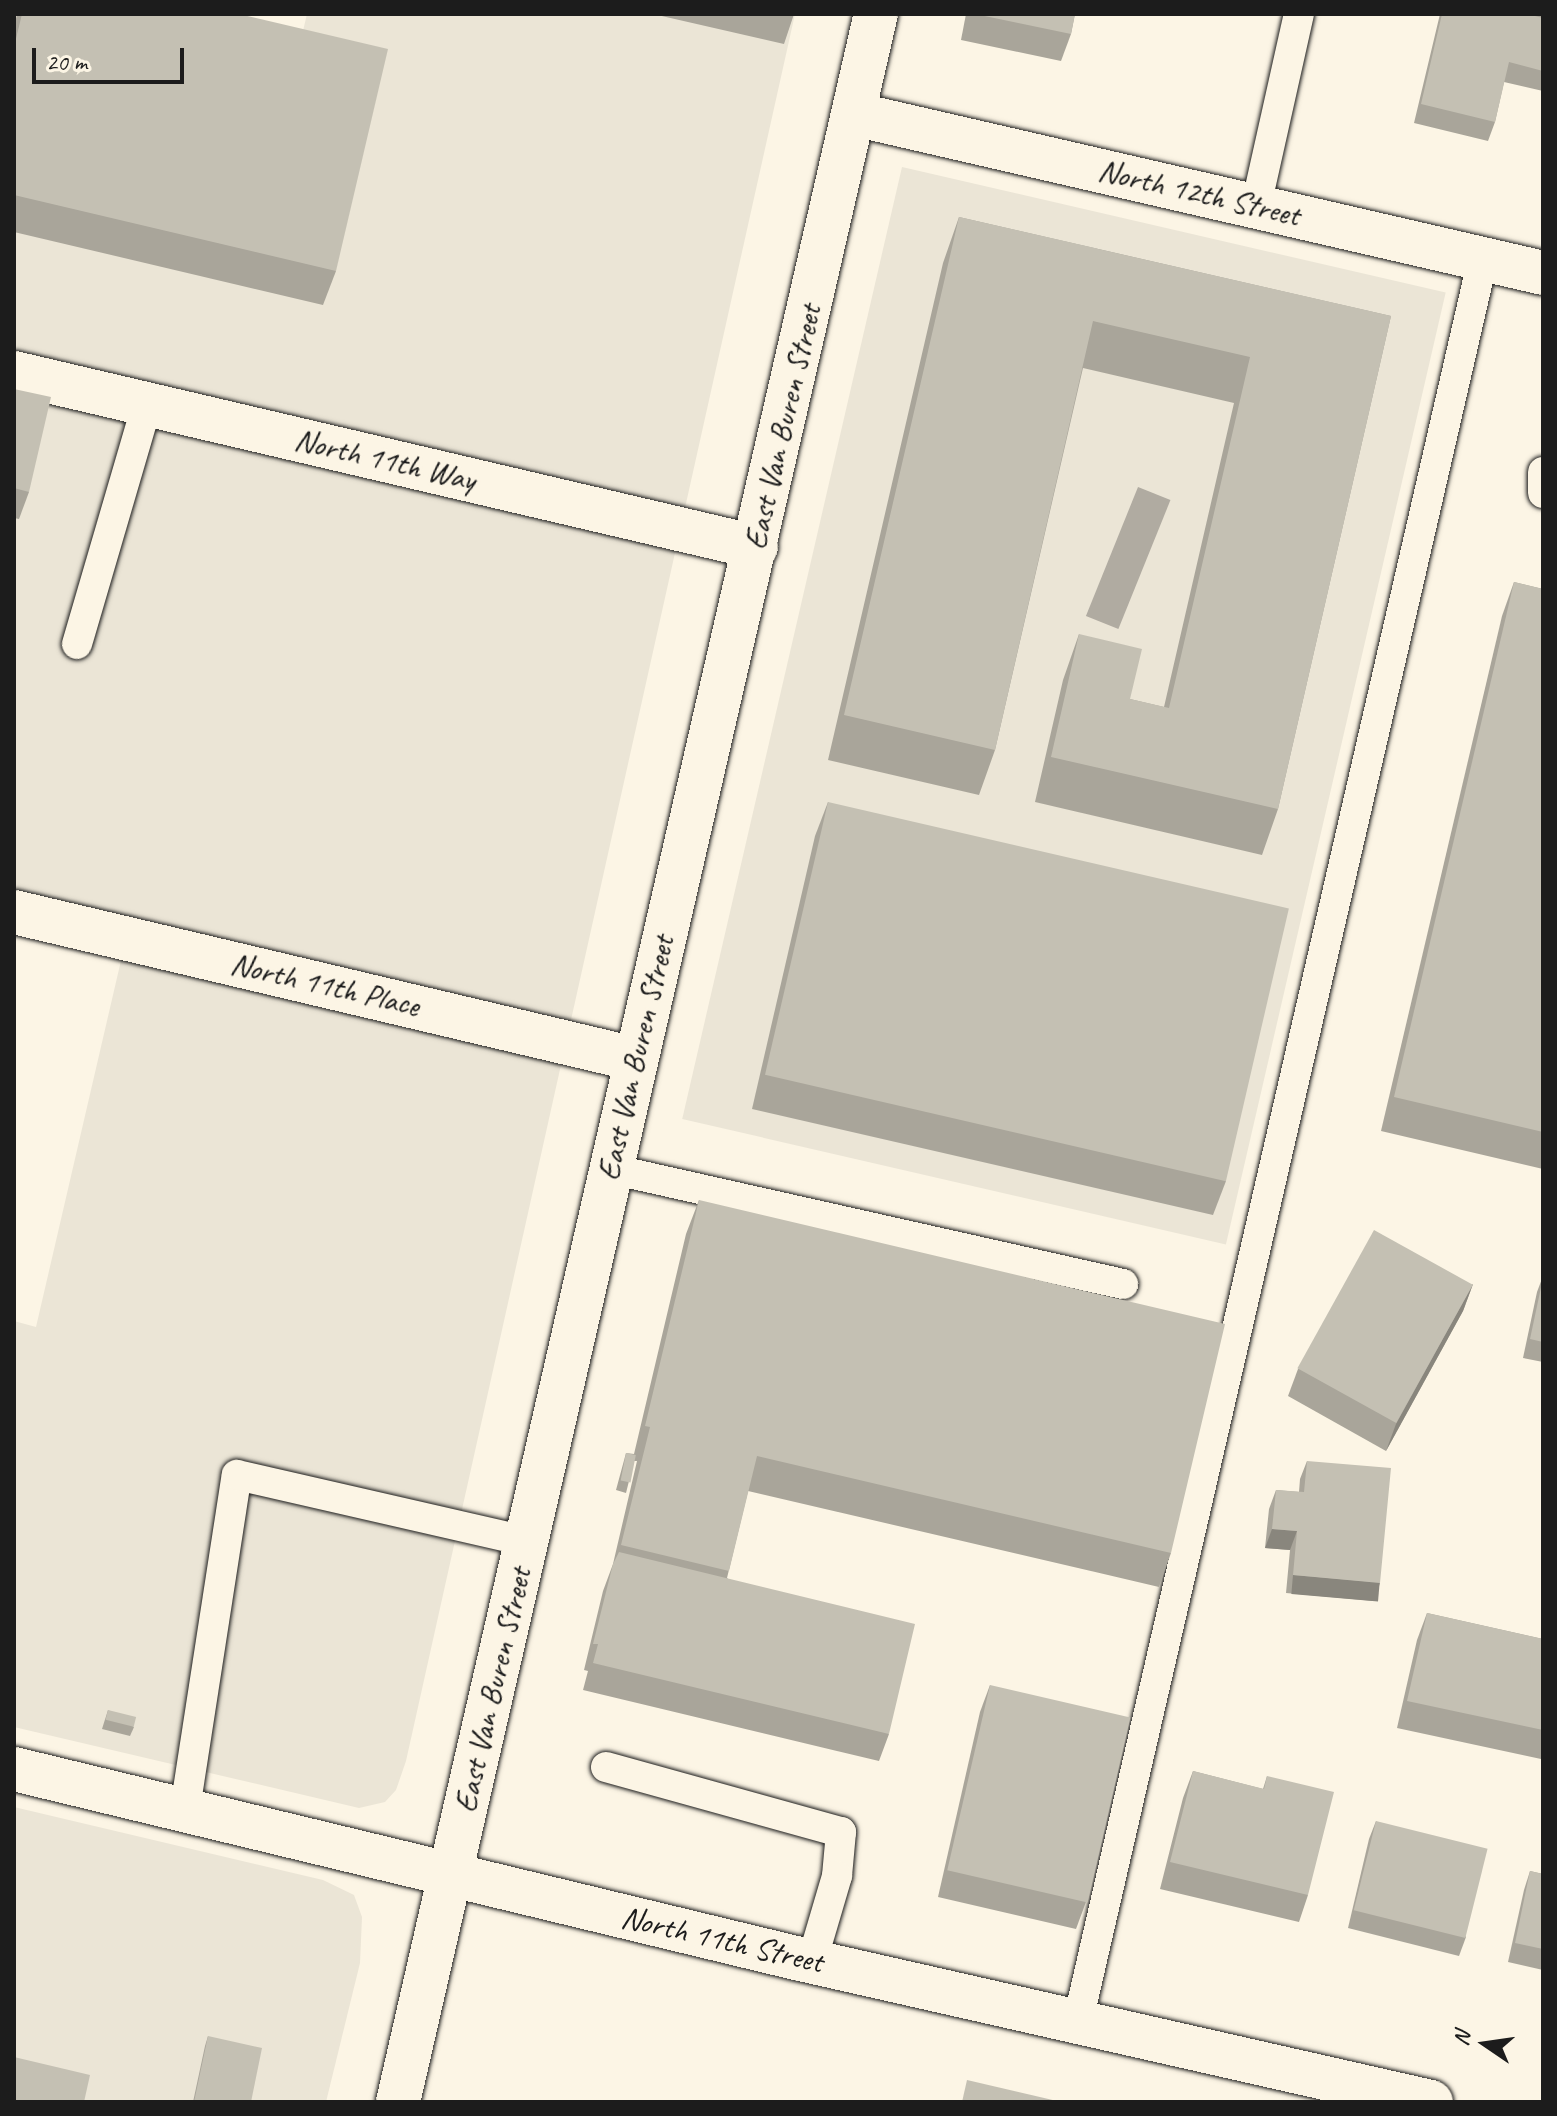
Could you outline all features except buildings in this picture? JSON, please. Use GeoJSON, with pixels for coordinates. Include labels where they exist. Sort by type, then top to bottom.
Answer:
{"type":"FeatureCollection","features":[{"type":"Feature","properties":{"kind":"street","name":"East Van Buren Street"},"geometry":{"type":"LineString","coordinates":[[398,2102],[876,14]]}},
{"type":"Feature","properties":{"kind":"street","name":"North 12th Street"},"geometry":{"type":"LineString","coordinates":[[854,114],[1543,273]]}},
{"type":"Feature","properties":{"kind":"street","name":"North 11th Way"},"geometry":{"type":"LineString","coordinates":[[14,373],[756,547]]}},
{"type":"Feature","properties":{"kind":"street","name":"North 11th Place"},"geometry":{"type":"LineString","coordinates":[[14,912],[635,1059]]}},
{"type":"Feature","properties":{"kind":"street","name":"North 11th Street"},"geometry":{"type":"LineString","coordinates":[[14,1769],[812,1961],[1431,2102]]}},
{"type":"Feature","properties":{"kind":"lane"},"geometry":{"type":"LineString","coordinates":[[1256,206],[1299,14]]}},
{"type":"Feature","properties":{"kind":"lane"},"geometry":{"type":"LineString","coordinates":[[1078,2021],[1483,258]]}},
{"type":"Feature","properties":{"kind":"lane"},"geometry":{"type":"LineString","coordinates":[[77,644],[147,404]]}},
{"type":"Feature","properties":{"kind":"lane"},"geometry":{"type":"LineString","coordinates":[[1543,472],[1543,493]]}},
{"type":"Feature","properties":{"kind":"lane"},"geometry":{"type":"LineString","coordinates":[[611,1169],[1123,1284]]}},
{"type":"Feature","properties":{"kind":"lane"},"geometry":{"type":"LineString","coordinates":[[185,1809],[237,1475],[526,1541]]}},
{"type":"Feature","properties":{"kind":"lane"},"geometry":{"type":"LineString","coordinates":[[606,1767],[841,1832],[837,1876],[812,1961]]}},
{"type":"Feature","properties":{"kind":"shaded area"},"geometry":{"type":"Polygon","coordinates":[[[14,14],[115,14],[297,56],[307,14],[795,14],[406,1761],[396,1790],[385,1802],[359,1808],[14,1727],[14,1321],[36,1327],[129,926],[14,900],[14,14]]]}},
{"type":"Feature","properties":{"kind":"shaded area"},"geometry":{"type":"Polygon","coordinates":[[[902,167],[1446,293],[1226,1244],[682,1119],[902,167]]]}},
{"type":"Feature","properties":{"kind":"shaded area"},"geometry":{"type":"Polygon","coordinates":[[[1138,487],[1170,500],[1118,629],[1086,616],[1138,487]]]}},
{"type":"Feature","properties":{"kind":"shaded area"},"geometry":{"type":"Polygon","coordinates":[[[14,1807],[323,1880],[354,1895],[362,1917],[360,1963],[326,2102],[14,2102],[14,1807]]]}}]}
